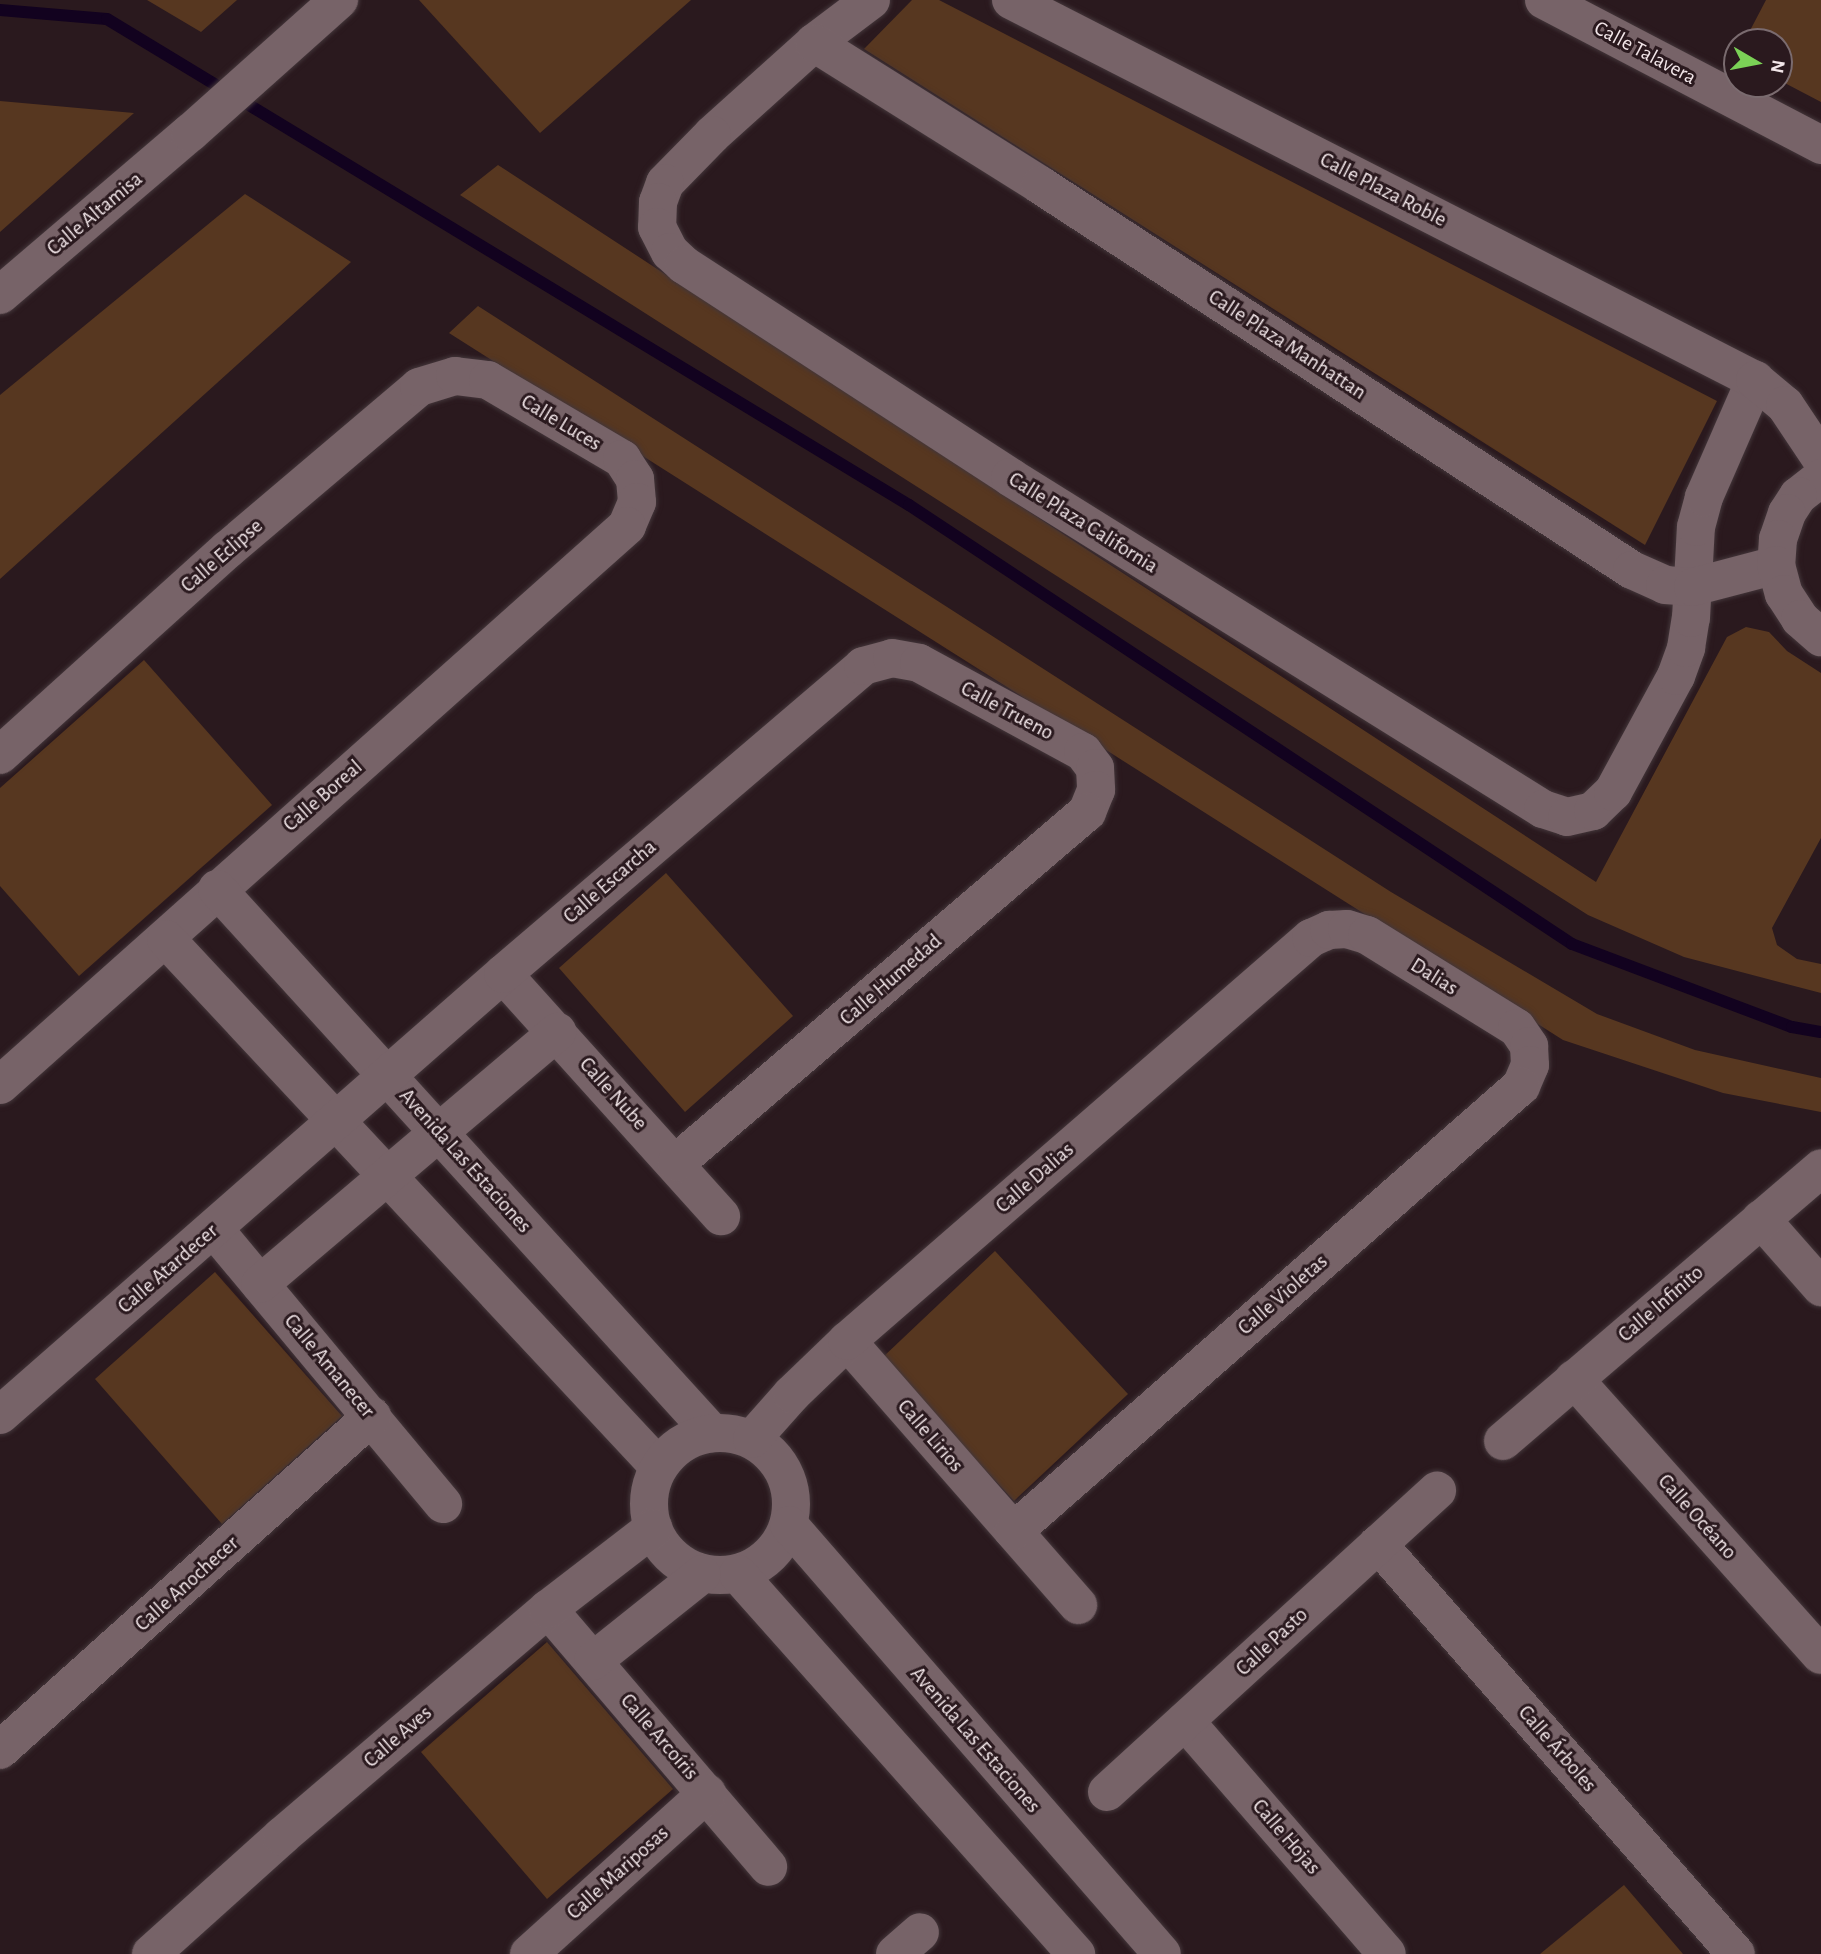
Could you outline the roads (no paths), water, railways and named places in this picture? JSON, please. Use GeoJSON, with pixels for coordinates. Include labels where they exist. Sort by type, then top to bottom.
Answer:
{"type":"FeatureCollection","features":[{"type":"Feature","properties":{"kind":"street","name":"Calle Altamisa"},"geometry":{"type":"LineString","coordinates":[[0,295],[190,133],[339,0]]}},
{"type":"Feature","properties":{"kind":"street","name":"Calle Plaza California"},"geometry":{"type":"LineString","coordinates":[[871,0],[814,43],[712,135],[665,183],[657,202],[657,226],[670,252],[684,265],[1010,477],[1543,809],[1567,817],[1592,811],[1613,792],[1676,676],[1686,648],[1693,587]]}},
{"type":"Feature","properties":{"kind":"street","name":"Calle Plaza Roble"},"geometry":{"type":"LineString","coordinates":[[1011,0],[1755,380],[1784,405],[1821,459]]}},
{"type":"Feature","properties":{"kind":"street","name":"Calle Talavera"},"geometry":{"type":"LineString","coordinates":[[1544,0],[1821,145]]}},
{"type":"Feature","properties":{"kind":"street","name":"Calle Plaza Manhattan"},"geometry":{"type":"LineString","coordinates":[[814,43],[1040,184],[1632,570],[1665,584],[1693,587],[1776,565]]}},
{"type":"Feature","properties":{"kind":"street","name":"Calle Luces"},"geometry":{"type":"LineString","coordinates":[[455,376],[488,380],[622,459],[635,479],[638,502]]}},
{"type":"Feature","properties":{"kind":"street","name":"Calle Eclipse"},"geometry":{"type":"LineString","coordinates":[[0,755],[227,550],[419,387],[455,376]]}},
{"type":"Feature","properties":{"kind":"street"},"geometry":{"type":"LineString","coordinates":[[1693,587],[1696,527],[1704,497],[1755,380]]}},
{"type":"Feature","properties":{"kind":"street"},"geometry":{"type":"LineString","coordinates":[[1821,478],[1798,496],[1787,513],[1778,539],[1776,565],[1784,594],[1800,619],[1821,637]]}},
{"type":"Feature","properties":{"kind":"street","name":"Calle Boreal"},"geometry":{"type":"LineString","coordinates":[[0,1086],[627,526],[638,502]]}},
{"type":"Feature","properties":{"kind":"street","name":"Calle Trueno"},"geometry":{"type":"LineString","coordinates":[[892,659],[919,663],[1083,752],[1095,768],[1096,789]]}},
{"type":"Feature","properties":{"kind":"street","name":"Calle Escarcha"},"geometry":{"type":"LineString","coordinates":[[336,1121],[503,974],[863,666],[892,659]]}},
{"type":"Feature","properties":{"kind":"street","name":"Calle Humedad"},"geometry":{"type":"LineString","coordinates":[[676,1163],[1087,812],[1096,789]]}},
{"type":"Feature","properties":{"kind":"street","name":"Avenida Las Estaciones"},"geometry":{"type":"LineString","coordinates":[[217,890],[712,1433]]}},
{"type":"Feature","properties":{"kind":"street","name":"Dalias"},"geometry":{"type":"LineString","coordinates":[[1329,930],[1347,929],[1367,935],[1517,1028],[1529,1046]]}},
{"type":"Feature","properties":{"kind":"street","name":"Calle Dalias"},"geometry":{"type":"LineString","coordinates":[[752,1439],[792,1394],[847,1341],[1311,938],[1329,930]]}},
{"type":"Feature","properties":{"kind":"street"},"geometry":{"type":"LineString","coordinates":[[166,939],[659,1467]]}},
{"type":"Feature","properties":{"kind":"street","name":"Calle Nube"},"geometry":{"type":"LineString","coordinates":[[503,974],[721,1216]]}},
{"type":"Feature","properties":{"kind":"street"},"geometry":{"type":"LineString","coordinates":[[260,1284],[556,1032]]}},
{"type":"Feature","properties":{"kind":"street","name":"Calle Violetas"},"geometry":{"type":"LineString","coordinates":[[1014,1531],[1521,1086],[1530,1065],[1529,1046]]}},
{"type":"Feature","properties":{"kind":"street","name":"Calle Atardecer"},"geometry":{"type":"LineString","coordinates":[[0,1415],[336,1121]]}},
{"type":"Feature","properties":{"kind":"street","name":"Calle Infinito"},"geometry":{"type":"LineString","coordinates":[[1503,1441],[1821,1168]]}},
{"type":"Feature","properties":{"kind":"street"},"geometry":{"type":"LineString","coordinates":[[1761,1219],[1821,1287]]}},
{"type":"Feature","properties":{"kind":"street","name":"Calle Amanecer"},"geometry":{"type":"LineString","coordinates":[[214,1228],[443,1504]]}},
{"type":"Feature","properties":{"kind":"street","name":"Calle Lirios"},"geometry":{"type":"LineString","coordinates":[[847,1341],[1078,1605]]}},
{"type":"Feature","properties":{"kind":"street","name":"Calle Océano"},"geometry":{"type":"LineString","coordinates":[[1574,1379],[1821,1656]]}},
{"type":"Feature","properties":{"kind":"street","name":"Calle Anochecer"},"geometry":{"type":"LineString","coordinates":[[0,1750],[372,1416]]}},
{"type":"Feature","properties":{"kind":"street"},"geometry":{"type":"LineString","coordinates":[[593,1661],[720,1574],[760,1564],[777,1547],[789,1525],[792,1505],[790,1485],[782,1466],[768,1450],[752,1439],[738,1434],[712,1433],[691,1438],[673,1450],[659,1467],[651,1487],[649,1507],[653,1528],[664,1549],[681,1565],[720,1574],[1076,1954]]}},
{"type":"Feature","properties":{"kind":"street","name":"Calle Pasto"},"geometry":{"type":"LineString","coordinates":[[1107,1792],[1437,1491]]}},
{"type":"Feature","properties":{"kind":"street","name":"Avenida Las Estaciones"},"geometry":{"type":"LineString","coordinates":[[789,1525],[1162,1954]]}},
{"type":"Feature","properties":{"kind":"street","name":"Calle Aves"},"geometry":{"type":"LineString","coordinates":[[150,1954],[282,1836],[548,1609],[653,1528]]}},
{"type":"Feature","properties":{"kind":"street","name":"Calle Árboles"},"geometry":{"type":"LineString","coordinates":[[1378,1545],[1737,1954]]}},
{"type":"Feature","properties":{"kind":"street","name":"Calle Arcoíris"},"geometry":{"type":"LineString","coordinates":[[548,1609],[768,1867]]}},
{"type":"Feature","properties":{"kind":"street","name":"Calle Hojas"},"geometry":{"type":"LineString","coordinates":[[1185,1721],[1387,1954]]}},
{"type":"Feature","properties":{"kind":"street","name":"Calle Mariposas"},"geometry":{"type":"LineString","coordinates":[[529,1954],[707,1793]]}},
{"type":"Feature","properties":{"kind":"waterway"},"geometry":{"type":"LineString","coordinates":[[0,10],[107,19],[909,505],[1572,944],[1792,1027],[1821,1032]]}}]}
